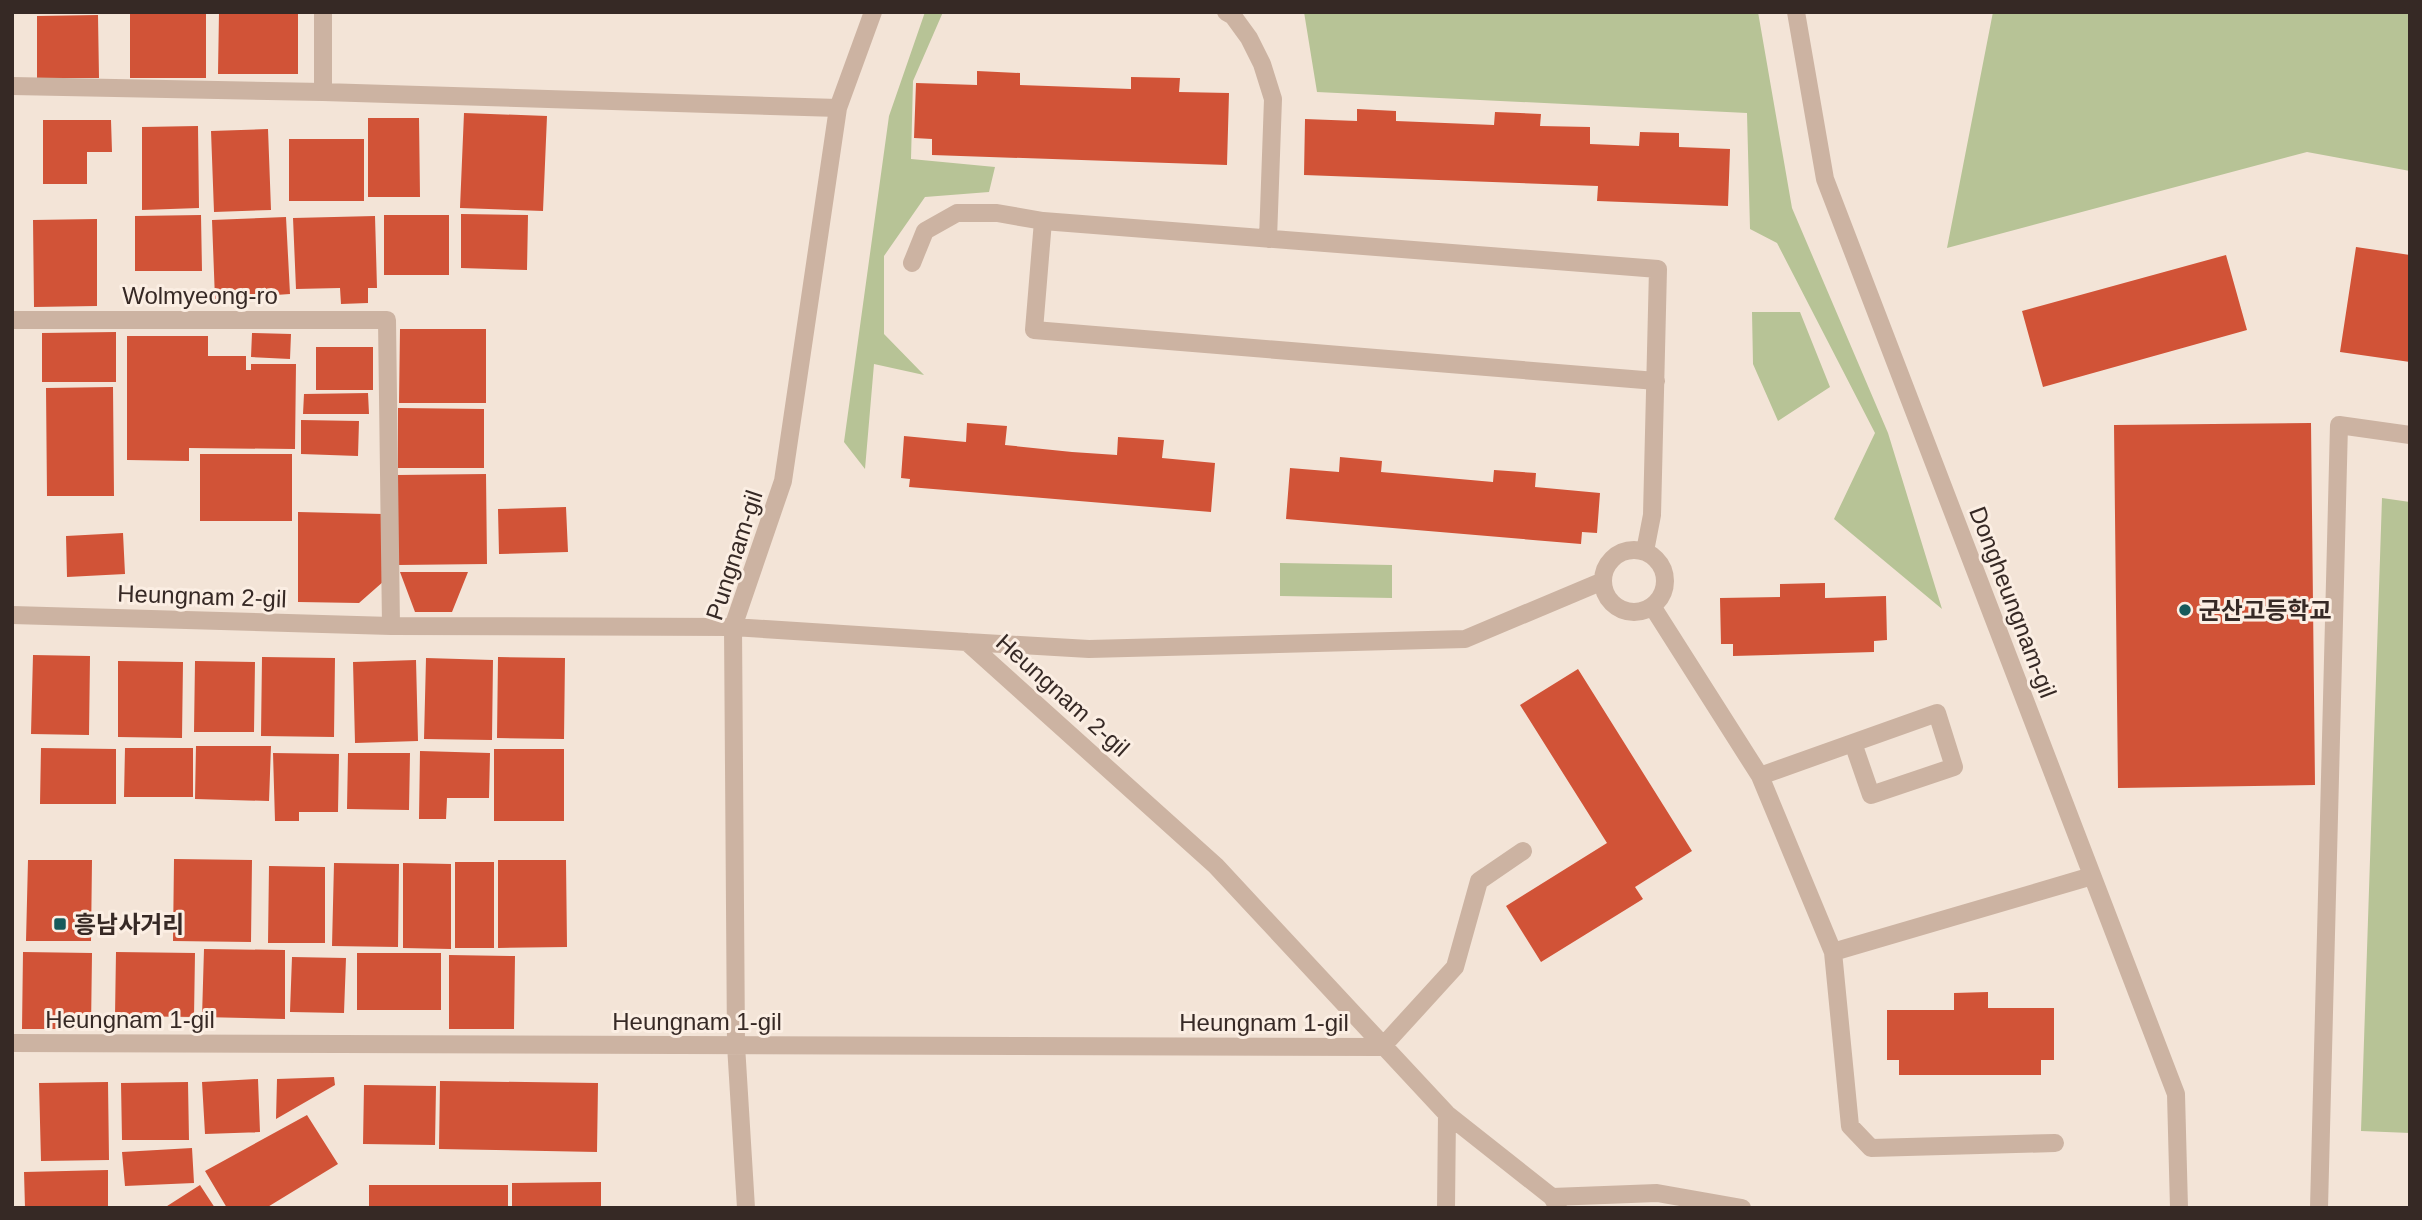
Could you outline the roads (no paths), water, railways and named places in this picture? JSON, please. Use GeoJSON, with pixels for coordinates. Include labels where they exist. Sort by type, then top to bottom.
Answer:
{"type":"FeatureCollection","features":[{"type":"Feature","properties":{"kind":"street"},"geometry":{"type":"LineString","coordinates":[[323,12],[323,92]]}},
{"type":"Feature","properties":{"kind":"street","name":"Pungnam-gil"},"geometry":{"type":"LineString","coordinates":[[746,1208],[736,1045],[733,627],[783,481],[838,108],[873,12]]}},
{"type":"Feature","properties":{"kind":"street"},"geometry":{"type":"LineString","coordinates":[[1226,12],[1233,16],[1249,38],[1262,64],[1273,99],[1268,239]]}},
{"type":"Feature","properties":{"kind":"street","name":"Dongheungnam-gil"},"geometry":{"type":"LineString","coordinates":[[1796,12],[1825,179],[2176,1094],[2179,1208]]}},
{"type":"Feature","properties":{"kind":"street"},"geometry":{"type":"LineString","coordinates":[[12,86],[323,92],[838,108]]}},
{"type":"Feature","properties":{"kind":"street"},"geometry":{"type":"LineString","coordinates":[[912,263],[925,232],[957,213],[998,213],[1043,221],[1658,269],[1652,515],[1645,551]]}},
{"type":"Feature","properties":{"kind":"street"},"geometry":{"type":"LineString","coordinates":[[1043,221],[1034,330],[1656,381]]}},
{"type":"Feature","properties":{"kind":"street","name":"Wolmyeong-ro"},"geometry":{"type":"LineString","coordinates":[[12,320],[387,320],[391,626]]}},
{"type":"Feature","properties":{"kind":"street"},"geometry":{"type":"LineString","coordinates":[[2319,1208],[2339,425],[2410,435]]}},
{"type":"Feature","properties":{"kind":"street"},"geometry":{"type":"LineString","coordinates":[[1624,551],[1645,551],[1661,565],[1665,575],[1662,595],[1652,606],[1637,612],[1618,607],[1604,592],[1603,582],[1608,563],[1624,551]]}},
{"type":"Feature","properties":{"kind":"street"},"geometry":{"type":"LineString","coordinates":[[967,642],[1089,649],[1465,639],[1603,582]]}},
{"type":"Feature","properties":{"kind":"street"},"geometry":{"type":"LineString","coordinates":[[1652,606],[1759,776],[1833,952],[1850,1126],[1871,1148],[2055,1143]]}},
{"type":"Feature","properties":{"kind":"street","name":"Heungnam 2-gil"},"geometry":{"type":"LineString","coordinates":[[12,615],[391,626],[733,627],[967,642],[1216,866],[1447,1114],[1555,1202],[1657,1193],[1742,1208]]}},
{"type":"Feature","properties":{"kind":"street"},"geometry":{"type":"LineString","coordinates":[[1759,776],[1937,713],[1954,767],[1871,795],[1853,743]]}},
{"type":"Feature","properties":{"kind":"street"},"geometry":{"type":"LineString","coordinates":[[1382,1047],[1455,967],[1479,881],[1523,851]]}},
{"type":"Feature","properties":{"kind":"street"},"geometry":{"type":"LineString","coordinates":[[1833,952],[2092,876]]}},
{"type":"Feature","properties":{"kind":"street","name":"Heungnam 1-gil"},"geometry":{"type":"LineString","coordinates":[[12,1043],[1382,1047]]}},
{"type":"Feature","properties":{"kind":"street"},"geometry":{"type":"LineString","coordinates":[[1446,1208],[1447,1114]]}},
{"type":"Feature","properties":{"kind":"place","name":"군산고등학교"},"geometry":{"type":"Point","coordinates":[2185,610]}},
{"type":"Feature","properties":{"kind":"place","name":"흥남사거리"},"geometry":{"type":"Point","coordinates":[60,924]}}]}
